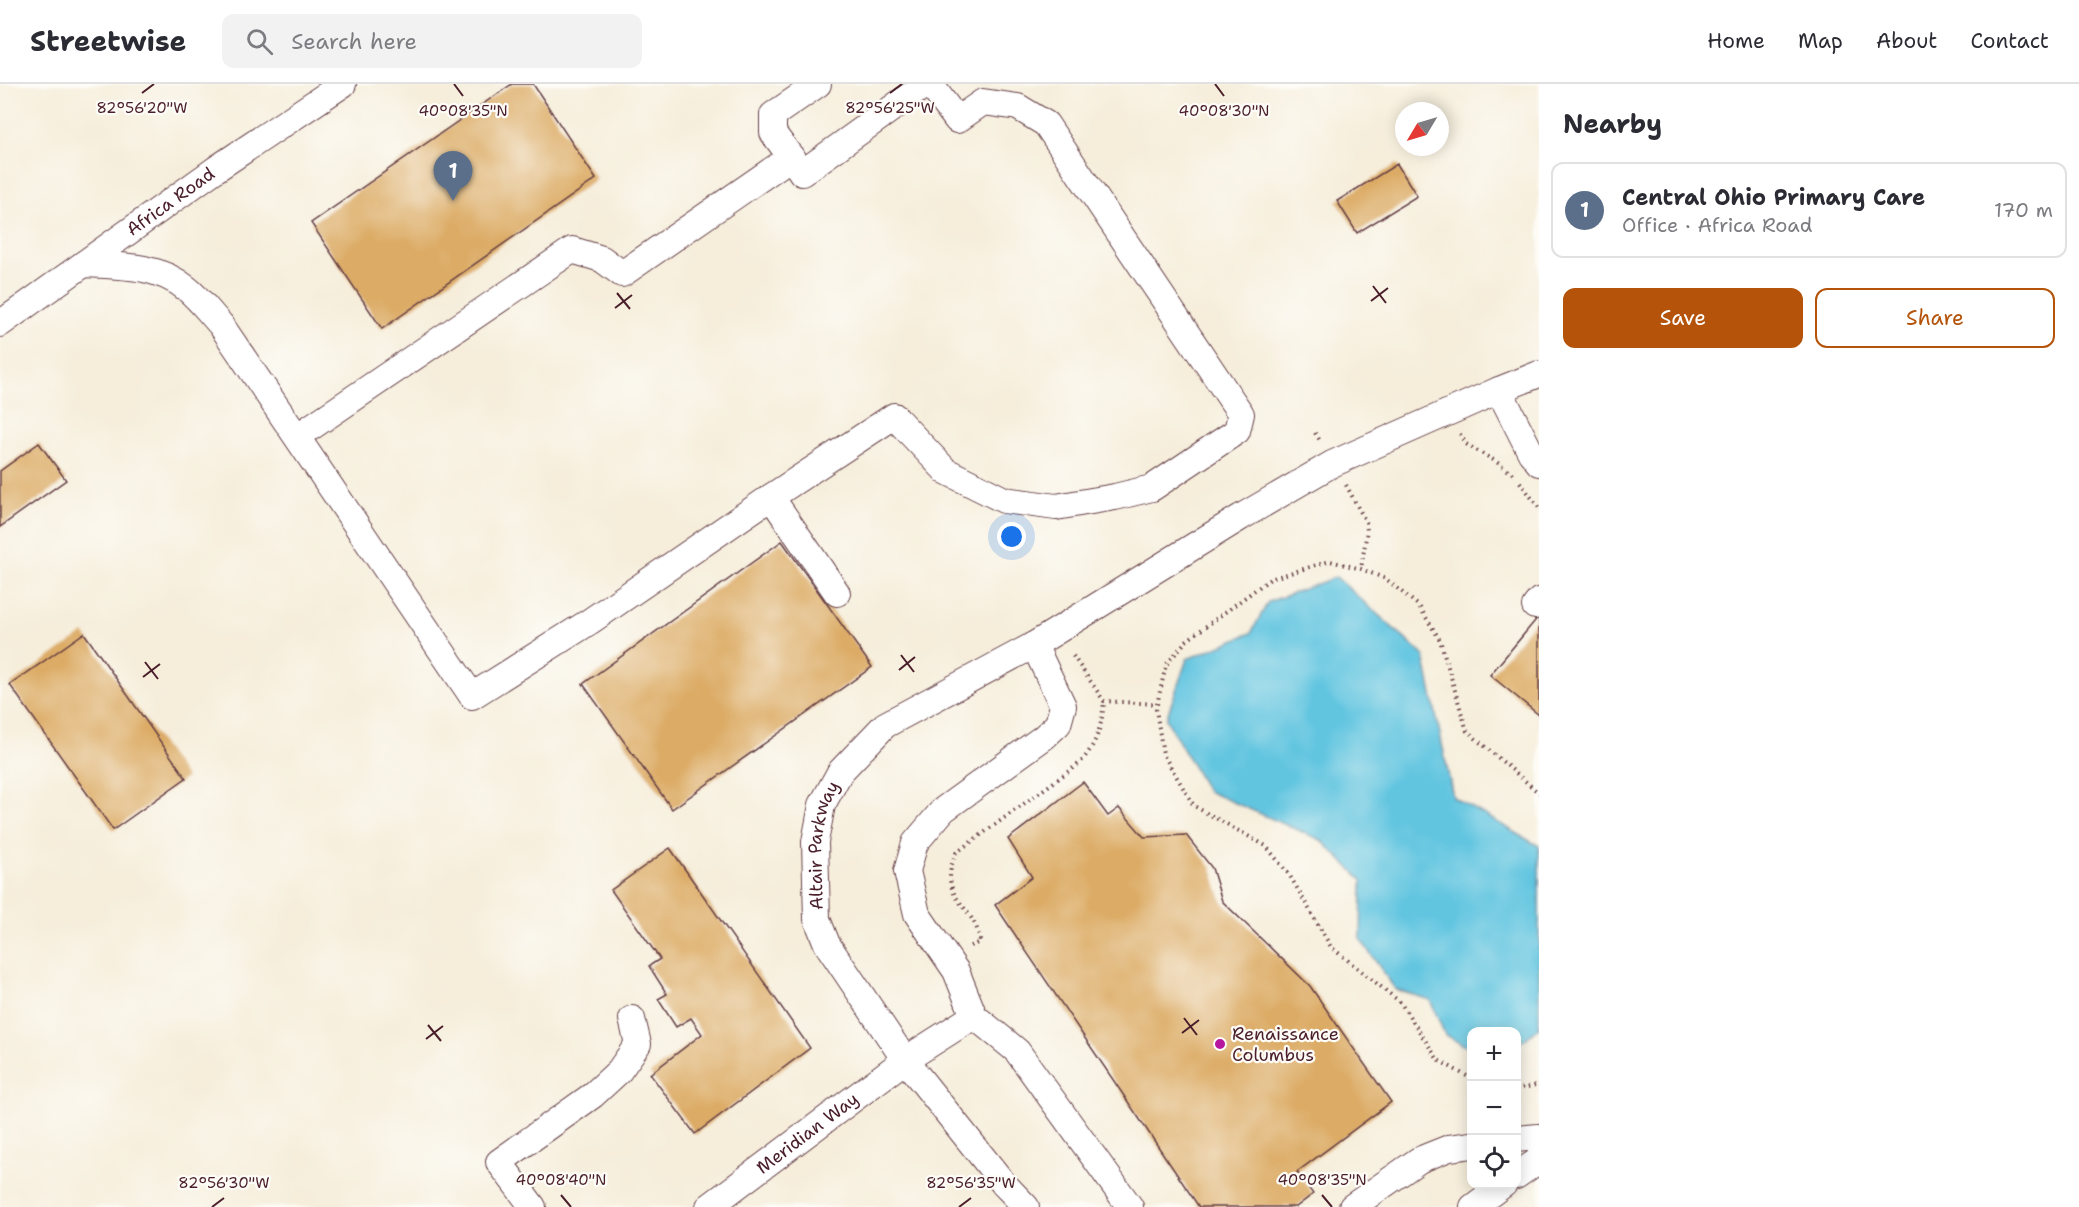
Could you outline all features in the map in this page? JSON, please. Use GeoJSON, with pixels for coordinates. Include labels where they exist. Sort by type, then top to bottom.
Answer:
{"type":"FeatureCollection","features":[{"type":"Feature","properties":{"kind":"street","name":"Africa Road"},"geometry":{"type":"LineString","coordinates":[[0,324],[216,169],[343,84]]}},
{"type":"Feature","properties":{"kind":"street"},"geometry":{"type":"LineString","coordinates":[[84,264],[138,266],[162,273],[186,288],[221,325],[472,696],[598,616],[894,416],[946,471],[1004,500],[1056,507],[1152,488],[1237,431],[1241,414],[1046,124],[1018,107],[983,102],[957,120],[928,84],[802,173],[772,133],[773,116],[818,84]]}},
{"type":"Feature","properties":{"kind":"street"},"geometry":{"type":"LineString","coordinates":[[298,436],[572,250],[602,259],[622,274],[791,157]]}},
{"type":"Feature","properties":{"kind":"street","name":"Altair Parkway"},"geometry":{"type":"LineString","coordinates":[[1026,1207],[1004,1184],[905,1060],[827,944],[817,919],[815,842],[822,805],[840,771],[885,725],[1034,645],[1241,517],[1332,464],[1539,374]]}},
{"type":"Feature","properties":{"kind":"street"},"geometry":{"type":"LineString","coordinates":[[1499,390],[1531,453],[1539,463]]}},
{"type":"Feature","properties":{"kind":"street"},"geometry":{"type":"LineString","coordinates":[[771,497],[837,593]]}},
{"type":"Feature","properties":{"kind":"street"},"geometry":{"type":"LineString","coordinates":[[1034,645],[1063,706],[1058,724],[1044,737],[943,810],[915,843],[907,871],[917,914],[956,971],[974,1016],[1017,1052],[1130,1207]]}},
{"type":"Feature","properties":{"kind":"street","name":"Meridian Way"},"geometry":{"type":"LineString","coordinates":[[709,1207],[905,1060],[974,1016]]}},
{"type":"Feature","properties":{"kind":"street"},"geometry":{"type":"LineString","coordinates":[[533,1207],[499,1162],[593,1095],[619,1071],[638,1044],[632,1018]]}},
{"type":"Feature","properties":{"kind":"street"},"geometry":{"type":"LineString","coordinates":[[1521,1139],[1539,1137]]}},
{"type":"Feature","properties":{"kind":"street"},"geometry":{"type":"LineString","coordinates":[[1352,1207],[1419,1160],[1449,1148],[1467,1146]]}},
{"type":"Feature","properties":{"kind":"street"},"geometry":{"type":"LineString","coordinates":[[1521,1173],[1539,1160]]}},
{"type":"Feature","properties":{"kind":"street"},"geometry":{"type":"LineString","coordinates":[[1473,1207],[1498,1189]]}},
{"type":"Feature","properties":{"kind":"path"},"geometry":{"type":"LineString","coordinates":[[1315,432],[1321,443]]}},
{"type":"Feature","properties":{"kind":"path"},"geometry":{"type":"LineString","coordinates":[[1460,433],[1466,444],[1496,461],[1515,476],[1539,508]]}},
{"type":"Feature","properties":{"kind":"path"},"geometry":{"type":"LineString","coordinates":[[1344,480],[1366,522],[1367,531],[1361,568]]}},
{"type":"Feature","properties":{"kind":"path"},"geometry":{"type":"LineString","coordinates":[[1467,1076],[1438,1060],[1400,1002],[1331,947],[1290,876],[1266,846],[1194,806],[1162,754],[1156,709],[1166,665],[1186,641],[1270,579],[1330,561],[1361,568],[1386,579],[1419,606],[1440,640],[1467,731],[1539,793]]}},
{"type":"Feature","properties":{"kind":"path"},"geometry":{"type":"LineString","coordinates":[[964,948],[980,942],[979,930],[951,888],[949,876],[956,852],[1080,763],[1090,753],[1101,728],[1104,701],[1073,656]]}},
{"type":"Feature","properties":{"kind":"path"},"geometry":{"type":"LineString","coordinates":[[1104,701],[1157,704]]}},
{"type":"Feature","properties":{"kind":"path"},"geometry":{"type":"LineString","coordinates":[[1521,1089],[1539,1084]]}},
{"type":"Feature","properties":{"kind":"water"},"geometry":{"type":"Polygon","coordinates":[[[1336,577],[1424,656],[1453,797],[1539,846],[1539,1027],[1521,1042],[1521,1027],[1467,1027],[1467,1047],[1445,1035],[1430,1000],[1395,989],[1361,940],[1362,880],[1321,840],[1207,791],[1166,719],[1187,659],[1251,633],[1268,602],[1336,577]]]}},
{"type":"Feature","properties":{"kind":"building"},"geometry":{"type":"Polygon","coordinates":[[[512,84],[533,84],[596,179],[382,329],[311,223],[512,84]]]}},
{"type":"Feature","properties":{"kind":"building"},"geometry":{"type":"Polygon","coordinates":[[[1397,164],[1417,196],[1357,233],[1337,201],[1397,164]]]}},
{"type":"Feature","properties":{"kind":"building"},"geometry":{"type":"Polygon","coordinates":[[[39,443],[66,480],[0,527],[0,471],[39,443]]]}},
{"type":"Feature","properties":{"kind":"building"},"geometry":{"type":"Polygon","coordinates":[[[782,541],[872,667],[672,809],[583,684],[782,541]]]}},
{"type":"Feature","properties":{"kind":"building"},"geometry":{"type":"Polygon","coordinates":[[[1539,616],[1539,715],[1490,675],[1539,616]]]}},
{"type":"Feature","properties":{"kind":"building"},"geometry":{"type":"Polygon","coordinates":[[[84,633],[186,778],[113,830],[10,685],[84,633]]]}},
{"type":"Feature","properties":{"kind":"building","name":"Renaissance Columbus"},"geometry":{"type":"Polygon","coordinates":[[[1083,782],[1108,816],[1119,808],[1144,837],[1186,835],[1212,868],[1222,901],[1310,986],[1391,1102],[1297,1172],[1313,1194],[1296,1207],[1199,1207],[995,905],[1032,877],[1008,839],[1083,782]]]}},
{"type":"Feature","properties":{"kind":"building"},"geometry":{"type":"Polygon","coordinates":[[[670,848],[810,1048],[695,1134],[650,1074],[702,1034],[691,1018],[676,1027],[658,999],[667,994],[649,966],[660,959],[611,890],[670,848]]]}},
{"type":"Feature","properties":{"kind":"place","name":"Central Ohio Primary Care"},"geometry":{"type":"Point","coordinates":[453,201]}},
{"type":"Feature","properties":{"kind":"place","name":"Renaissance Columbus"},"geometry":{"type":"Point","coordinates":[1220,1044]}}]}
